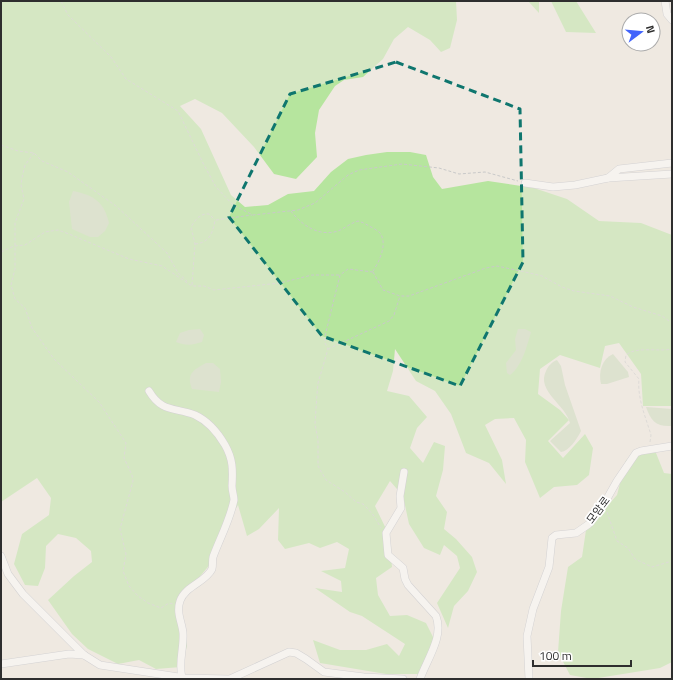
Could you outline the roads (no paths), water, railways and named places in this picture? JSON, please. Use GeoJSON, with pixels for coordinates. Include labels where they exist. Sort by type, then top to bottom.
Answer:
{"type":"FeatureCollection","features":[{"type":"Feature","properties":{"kind":"street"},"geometry":{"type":"LineString","coordinates":[[665,1],[667,14],[672,20]]}},
{"type":"Feature","properties":{"kind":"street"},"geometry":{"type":"LineString","coordinates":[[608,178],[619,169],[672,163]]}},
{"type":"Feature","properties":{"kind":"street"},"geometry":{"type":"LineString","coordinates":[[525,183],[553,187],[575,185],[608,178],[672,174]]}},
{"type":"Feature","properties":{"kind":"street"},"geometry":{"type":"LineString","coordinates":[[150,391],[153,397],[163,407],[196,416],[208,423],[224,444],[233,466],[232,492],[234,498],[228,519],[212,559],[212,569],[202,580],[184,594],[178,610],[183,631],[180,669],[182,678]]}},
{"type":"Feature","properties":{"kind":"street","name":"모암로"},"geometry":{"type":"LineString","coordinates":[[529,679],[527,636],[533,609],[549,567],[552,538],[556,534],[576,533],[589,524],[604,504],[636,453],[672,446]]}},
{"type":"Feature","properties":{"kind":"street"},"geometry":{"type":"LineString","coordinates":[[404,472],[400,496],[401,508],[386,533],[388,555],[403,568],[408,585],[436,616],[438,621],[438,629],[432,654],[420,679]]}},
{"type":"Feature","properties":{"kind":"street"},"geometry":{"type":"LineString","coordinates":[[1,556],[8,574],[23,594],[84,655],[100,665],[182,678],[229,679],[289,652],[296,653],[324,672],[364,677],[403,679]]}},
{"type":"Feature","properties":{"kind":"street"},"geometry":{"type":"LineString","coordinates":[[1,664],[69,654],[84,655]]}}]}
